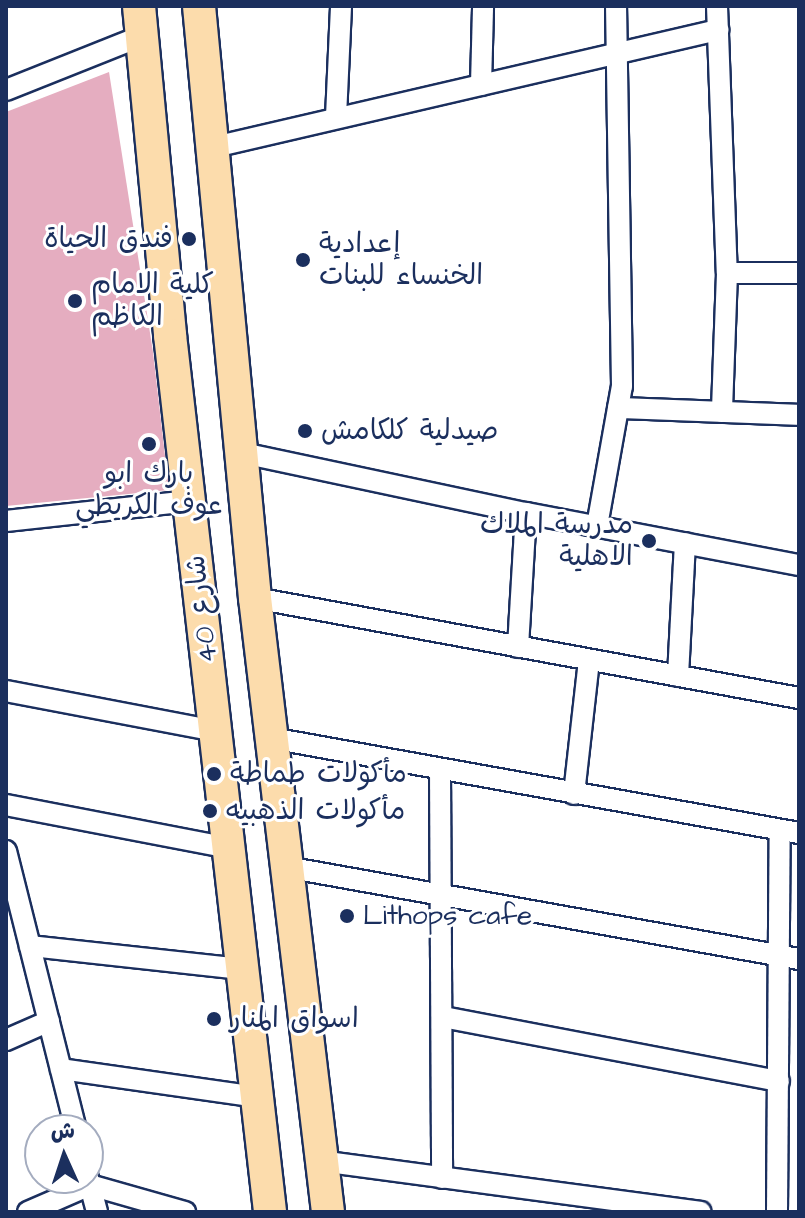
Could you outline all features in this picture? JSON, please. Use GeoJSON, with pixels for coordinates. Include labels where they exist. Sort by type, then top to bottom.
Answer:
{"type":"FeatureCollection","features":[{"type":"Feature","properties":{"kind":"main road","name":"شارع 40"},"geometry":{"type":"LineString","coordinates":[[199,6],[210,148],[243,453],[255,598],[328,1212]]}},
{"type":"Feature","properties":{"kind":"main road","name":"شارع 40"},"geometry":{"type":"LineString","coordinates":[[141,21],[189,501],[270,1212]]}},
{"type":"Feature","properties":{"kind":"main road"},"geometry":{"type":"LineString","coordinates":[[222,786],[229,793],[244,799],[261,796],[276,786]]}},
{"type":"Feature","properties":{"kind":"main road"},"geometry":{"type":"LineString","coordinates":[[230,852],[259,842],[285,860]]}},
{"type":"Feature","properties":{"kind":"street"},"geometry":{"type":"LineString","coordinates":[[336,117],[341,6]]}},
{"type":"Feature","properties":{"kind":"street"},"geometry":{"type":"LineString","coordinates":[[481,85],[483,6]]}},
{"type":"Feature","properties":{"kind":"street"},"geometry":{"type":"LineString","coordinates":[[597,526],[622,386],[616,6]]}},
{"type":"Feature","properties":{"kind":"street"},"geometry":{"type":"LineString","coordinates":[[717,6],[727,273],[722,412]]}},
{"type":"Feature","properties":{"kind":"street"},"geometry":{"type":"LineString","coordinates":[[6,90],[141,21]]}},
{"type":"Feature","properties":{"kind":"street"},"geometry":{"type":"LineString","coordinates":[[210,148],[718,30]]}},
{"type":"Feature","properties":{"kind":"street"},"geometry":{"type":"LineString","coordinates":[[727,273],[799,273]]}},
{"type":"Feature","properties":{"kind":"street"},"geometry":{"type":"LineString","coordinates":[[618,408],[799,415]]}},
{"type":"Feature","properties":{"kind":"street"},"geometry":{"type":"LineString","coordinates":[[243,453],[526,513],[799,565]]}},
{"type":"Feature","properties":{"kind":"street"},"geometry":{"type":"LineString","coordinates":[[6,521],[189,501]]}},
{"type":"Feature","properties":{"kind":"street"},"geometry":{"type":"LineString","coordinates":[[518,647],[526,513]]}},
{"type":"Feature","properties":{"kind":"street"},"geometry":{"type":"LineString","coordinates":[[678,676],[685,543]]}},
{"type":"Feature","properties":{"kind":"street"},"geometry":{"type":"LineString","coordinates":[[255,598],[799,698]]}},
{"type":"Feature","properties":{"kind":"street"},"geometry":{"type":"LineString","coordinates":[[574,794],[589,660]]}},
{"type":"Feature","properties":{"kind":"street"},"geometry":{"type":"LineString","coordinates":[[6,691],[216,731]]}},
{"type":"Feature","properties":{"kind":"street"},"geometry":{"type":"LineString","coordinates":[[271,738],[440,771],[790,831],[789,957],[779,1081],[777,1212]]}},
{"type":"Feature","properties":{"kind":"street"},"geometry":{"type":"LineString","coordinates":[[440,771],[442,1178]]}},
{"type":"Feature","properties":{"kind":"street"},"geometry":{"type":"LineString","coordinates":[[6,805],[230,852]]}},
{"type":"Feature","properties":{"kind":"street"},"geometry":{"type":"LineString","coordinates":[[6,852],[72,1114]]}},
{"type":"Feature","properties":{"kind":"street"},"geometry":{"type":"LineString","coordinates":[[285,860],[789,957]]}},
{"type":"Feature","properties":{"kind":"street"},"geometry":{"type":"LineString","coordinates":[[30,946],[243,969]]}},
{"type":"Feature","properties":{"kind":"street"},"geometry":{"type":"LineString","coordinates":[[443,1017],[779,1081]]}},
{"type":"Feature","properties":{"kind":"street"},"geometry":{"type":"LineString","coordinates":[[6,1040],[49,1021]]}},
{"type":"Feature","properties":{"kind":"street"},"geometry":{"type":"LineString","coordinates":[[61,1069],[257,1097]]}},
{"type":"Feature","properties":{"kind":"street"},"geometry":{"type":"LineString","coordinates":[[320,1161],[639,1208],[701,1212]]}},
{"type":"Feature","properties":{"kind":"street"},"geometry":{"type":"LineString","coordinates":[[104,1186],[185,1212]]}},
{"type":"Feature","properties":{"kind":"street"},"geometry":{"type":"LineString","coordinates":[[28,1212],[63,1194]]}},
{"type":"Feature","properties":{"kind":"building","name":"كلية الامام الكاظم"},"geometry":{"type":"Polygon","coordinates":[[[109,72],[153,352],[169,490],[6,506],[6,112],[109,72]]]}},
{"type":"Feature","properties":{"kind":"place","name":"فندق الحياة"},"geometry":{"type":"Point","coordinates":[189,239]}},
{"type":"Feature","properties":{"kind":"place","name":"إعدادية الخنساء للبنات"},"geometry":{"type":"Point","coordinates":[303,260]}},
{"type":"Feature","properties":{"kind":"place","name":"كلية الامام الكاظم"},"geometry":{"type":"Point","coordinates":[75,301]}},
{"type":"Feature","properties":{"kind":"place","name":"صيدلية كلكامش"},"geometry":{"type":"Point","coordinates":[305,431]}},
{"type":"Feature","properties":{"kind":"place","name":"بارك ابو عوف الكريطي"},"geometry":{"type":"Point","coordinates":[149,444]}},
{"type":"Feature","properties":{"kind":"place","name":"مدرسة الملاك الاهلية"},"geometry":{"type":"Point","coordinates":[649,541]}},
{"type":"Feature","properties":{"kind":"place","name":"مأكولات طماطة"},"geometry":{"type":"Point","coordinates":[214,774]}},
{"type":"Feature","properties":{"kind":"place","name":"مأكولات الذهبيه"},"geometry":{"type":"Point","coordinates":[210,811]}},
{"type":"Feature","properties":{"kind":"place","name":"Lithops cafe"},"geometry":{"type":"Point","coordinates":[347,916]}},
{"type":"Feature","properties":{"kind":"place","name":"اسواق المنار"},"geometry":{"type":"Point","coordinates":[214,1019]}}]}
